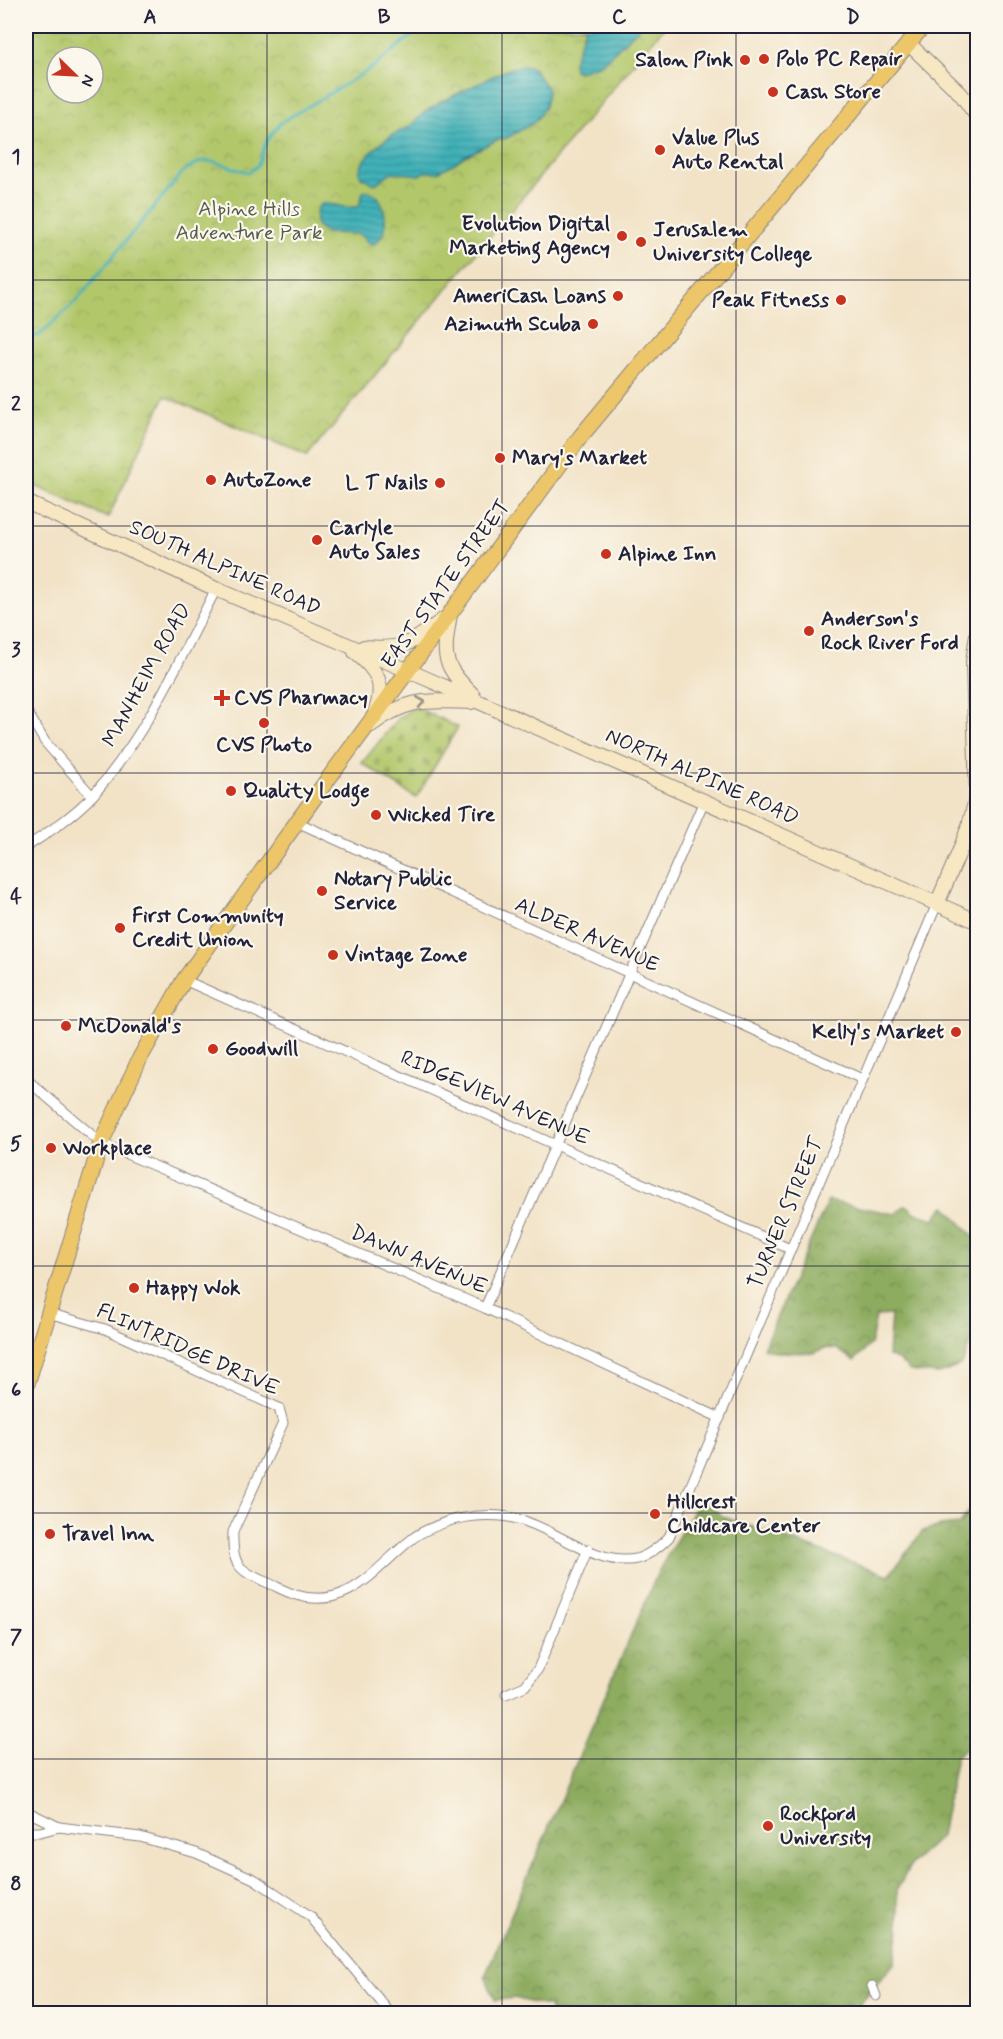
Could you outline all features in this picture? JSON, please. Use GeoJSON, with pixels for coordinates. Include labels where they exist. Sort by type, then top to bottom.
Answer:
{"type":"FeatureCollection","features":[{"type":"Feature","properties":{"kind":"main road","name":"EAST STATE STREET"},"geometry":{"type":"LineString","coordinates":[[26,1387],[101,1143],[140,1058],[184,980],[297,822],[581,436],[923,26]]}},
{"type":"Feature","properties":{"kind":"main road"},"geometry":{"type":"LineString","coordinates":[[908,43],[961,94],[978,118]]}},
{"type":"Feature","properties":{"kind":"main road","name":"SOUTH ALPINE ROAD"},"geometry":{"type":"LineString","coordinates":[[26,502],[216,589],[409,671]]}},
{"type":"Feature","properties":{"kind":"main road"},"geometry":{"type":"LineString","coordinates":[[347,645],[384,649],[404,646],[450,614]]}},
{"type":"Feature","properties":{"kind":"main road"},"geometry":{"type":"LineString","coordinates":[[450,614],[447,664],[459,682],[479,702]]}},
{"type":"Feature","properties":{"kind":"main road"},"geometry":{"type":"LineString","coordinates":[[937,904],[969,826],[977,795],[972,662],[978,628]]}},
{"type":"Feature","properties":{"kind":"main road"},"geometry":{"type":"LineString","coordinates":[[347,645],[372,668],[381,685],[381,694],[369,726]]}},
{"type":"Feature","properties":{"kind":"main road","name":"NORTH ALPINE ROAD"},"geometry":{"type":"LineString","coordinates":[[409,671],[978,922]]}},
{"type":"Feature","properties":{"kind":"main road"},"geometry":{"type":"LineString","coordinates":[[369,726],[388,712],[423,701],[479,702]]}},
{"type":"Feature","properties":{"kind":"street","name":"MANHEIM ROAD"},"geometry":{"type":"LineString","coordinates":[[26,847],[42,837],[92,796],[114,770],[146,722],[216,589]]}},
{"type":"Feature","properties":{"kind":"street"},"geometry":{"type":"LineString","coordinates":[[26,710],[45,742],[92,796]]}},
{"type":"Feature","properties":{"kind":"street"},"geometry":{"type":"LineString","coordinates":[[485,1308],[704,801]]}},
{"type":"Feature","properties":{"kind":"street","name":"ALDER AVENUE"},"geometry":{"type":"LineString","coordinates":[[297,822],[862,1079]]}},
{"type":"Feature","properties":{"kind":"street","name":"TURNER STREET"},"geometry":{"type":"LineString","coordinates":[[669,1537],[937,904]]}},
{"type":"Feature","properties":{"kind":"street","name":"RIDGEVIEW AVENUE"},"geometry":{"type":"LineString","coordinates":[[184,980],[790,1249]]}},
{"type":"Feature","properties":{"kind":"street","name":"DAWN AVENUE"},"geometry":{"type":"LineString","coordinates":[[26,1079],[101,1143],[485,1308],[720,1418]]}},
{"type":"Feature","properties":{"kind":"street","name":"FLINTRIDGE DRIVE"},"geometry":{"type":"LineString","coordinates":[[48,1313],[105,1329],[279,1408],[283,1423],[233,1532],[233,1548],[236,1563],[247,1574],[296,1595],[315,1598],[357,1588],[414,1537],[448,1522],[469,1517],[493,1516],[521,1520],[612,1560],[636,1559],[654,1551],[669,1537]]}},
{"type":"Feature","properties":{"kind":"street"},"geometry":{"type":"LineString","coordinates":[[506,1694],[525,1686],[538,1669],[588,1549]]}},
{"type":"Feature","properties":{"kind":"street"},"geometry":{"type":"LineString","coordinates":[[26,1811],[59,1827],[140,1838],[196,1853],[254,1879],[310,1916],[391,2013]]}},
{"type":"Feature","properties":{"kind":"street"},"geometry":{"type":"LineString","coordinates":[[26,1832],[40,1832],[59,1827]]}},
{"type":"Feature","properties":{"kind":"street"},"geometry":{"type":"LineString","coordinates":[[872,1986],[876,1996]]}},
{"type":"Feature","properties":{"kind":"green space","name":"Alpine Hills Adventure Park"},"geometry":{"type":"Polygon","coordinates":[[[26,26],[665,26],[307,457],[165,396],[108,518],[26,482],[26,26]]]}},
{"type":"Feature","properties":{"kind":"green space"},"geometry":{"type":"Polygon","coordinates":[[[415,707],[458,727],[416,798],[362,763],[398,718],[415,707]]]}},
{"type":"Feature","properties":{"kind":"green space"},"geometry":{"type":"Polygon","coordinates":[[[828,1201],[895,1214],[906,1205],[916,1213],[934,1219],[945,1206],[977,1238],[977,1340],[971,1341],[962,1365],[939,1374],[910,1371],[900,1361],[888,1356],[891,1315],[876,1316],[871,1344],[854,1361],[837,1349],[825,1348],[813,1353],[775,1352],[763,1348],[828,1201]]]}},
{"type":"Feature","properties":{"kind":"green space","name":"Rockford University"},"geometry":{"type":"Polygon","coordinates":[[[700,1499],[724,1517],[889,1575],[923,1531],[960,1524],[977,1499],[977,1738],[976,1742],[956,1756],[941,1836],[911,1864],[897,1890],[900,1929],[894,1964],[860,2003],[863,2013],[667,2013],[657,2001],[624,2009],[623,2013],[550,2013],[550,2007],[514,1998],[495,2000],[485,1976],[658,1572],[700,1499]]]}},
{"type":"Feature","properties":{"kind":"water"},"geometry":{"type":"Polygon","coordinates":[[[586,26],[641,26],[601,64],[578,72],[574,70],[573,62],[586,26]]]}},
{"type":"Feature","properties":{"kind":"water"},"geometry":{"type":"Polygon","coordinates":[[[523,66],[533,68],[548,90],[545,107],[535,122],[507,138],[497,140],[465,156],[438,172],[425,172],[419,175],[392,172],[375,184],[361,177],[359,172],[363,162],[375,148],[389,137],[409,127],[425,112],[487,79],[511,68],[523,66]]]}},
{"type":"Feature","properties":{"kind":"water"},"geometry":{"type":"Polygon","coordinates":[[[367,191],[378,197],[385,217],[384,231],[374,244],[369,243],[359,234],[326,233],[316,225],[316,213],[319,206],[329,204],[344,207],[359,206],[363,192],[367,191]]]}},
{"type":"Feature","properties":{"kind":"waterway"},"geometry":{"type":"LineString","coordinates":[[26,338],[40,335],[77,300],[182,173],[206,161],[249,172],[258,165],[267,140],[280,123],[369,70],[418,31],[437,26]]}},
{"type":"Feature","properties":{"kind":"place","name":"Polo PC Repair"},"geometry":{"type":"Point","coordinates":[764,59]}},
{"type":"Feature","properties":{"kind":"place","name":"Salon Pink"},"geometry":{"type":"Point","coordinates":[745,60]}},
{"type":"Feature","properties":{"kind":"place","name":"Cash Store"},"geometry":{"type":"Point","coordinates":[773,92]}},
{"type":"Feature","properties":{"kind":"place","name":"Value Plus Auto Rental"},"geometry":{"type":"Point","coordinates":[660,150]}},
{"type":"Feature","properties":{"kind":"place","name":"Evolution Digital Marketing Agency"},"geometry":{"type":"Point","coordinates":[622,236]}},
{"type":"Feature","properties":{"kind":"place","name":"Jerusalem University College"},"geometry":{"type":"Point","coordinates":[641,242]}},
{"type":"Feature","properties":{"kind":"place","name":"AmeriCash Loans"},"geometry":{"type":"Point","coordinates":[618,296]}},
{"type":"Feature","properties":{"kind":"place","name":"Peak Fitness"},"geometry":{"type":"Point","coordinates":[841,300]}},
{"type":"Feature","properties":{"kind":"place","name":"Azimuth Scuba"},"geometry":{"type":"Point","coordinates":[593,324]}},
{"type":"Feature","properties":{"kind":"place","name":"Mary's Market"},"geometry":{"type":"Point","coordinates":[500,458]}},
{"type":"Feature","properties":{"kind":"place","name":"AutoZone"},"geometry":{"type":"Point","coordinates":[211,480]}},
{"type":"Feature","properties":{"kind":"place","name":"L T Nails"},"geometry":{"type":"Point","coordinates":[440,483]}},
{"type":"Feature","properties":{"kind":"place","name":"Carlyle Auto Sales"},"geometry":{"type":"Point","coordinates":[317,540]}},
{"type":"Feature","properties":{"kind":"place","name":"Alpine Inn"},"geometry":{"type":"Point","coordinates":[606,554]}},
{"type":"Feature","properties":{"kind":"place","name":"Anderson's Rock River Ford"},"geometry":{"type":"Point","coordinates":[809,631]}},
{"type":"Feature","properties":{"kind":"place","name":"CVS Pharmacy"},"geometry":{"type":"Point","coordinates":[222,698]}},
{"type":"Feature","properties":{"kind":"place","name":"CVS Photo"},"geometry":{"type":"Point","coordinates":[264,723]}},
{"type":"Feature","properties":{"kind":"place","name":"Quality Lodge"},"geometry":{"type":"Point","coordinates":[231,791]}},
{"type":"Feature","properties":{"kind":"place","name":"Wicked Tire"},"geometry":{"type":"Point","coordinates":[376,815]}},
{"type":"Feature","properties":{"kind":"place","name":"Notary Public Service"},"geometry":{"type":"Point","coordinates":[322,891]}},
{"type":"Feature","properties":{"kind":"place","name":"First Community Credit Union"},"geometry":{"type":"Point","coordinates":[120,928]}},
{"type":"Feature","properties":{"kind":"place","name":"Vintage Zone"},"geometry":{"type":"Point","coordinates":[333,955]}},
{"type":"Feature","properties":{"kind":"place","name":"McDonald's"},"geometry":{"type":"Point","coordinates":[66,1026]}},
{"type":"Feature","properties":{"kind":"place","name":"Kelly's Market"},"geometry":{"type":"Point","coordinates":[956,1032]}},
{"type":"Feature","properties":{"kind":"place","name":"Goodwill"},"geometry":{"type":"Point","coordinates":[213,1049]}},
{"type":"Feature","properties":{"kind":"place","name":"Workplace"},"geometry":{"type":"Point","coordinates":[51,1148]}},
{"type":"Feature","properties":{"kind":"place","name":"Happy Wok"},"geometry":{"type":"Point","coordinates":[134,1288]}},
{"type":"Feature","properties":{"kind":"place","name":"Hillcrest Childcare Center"},"geometry":{"type":"Point","coordinates":[655,1514]}},
{"type":"Feature","properties":{"kind":"place","name":"Travel Inn"},"geometry":{"type":"Point","coordinates":[50,1534]}},
{"type":"Feature","properties":{"kind":"place","name":"Rockford University"},"geometry":{"type":"Point","coordinates":[768,1826]}}]}
